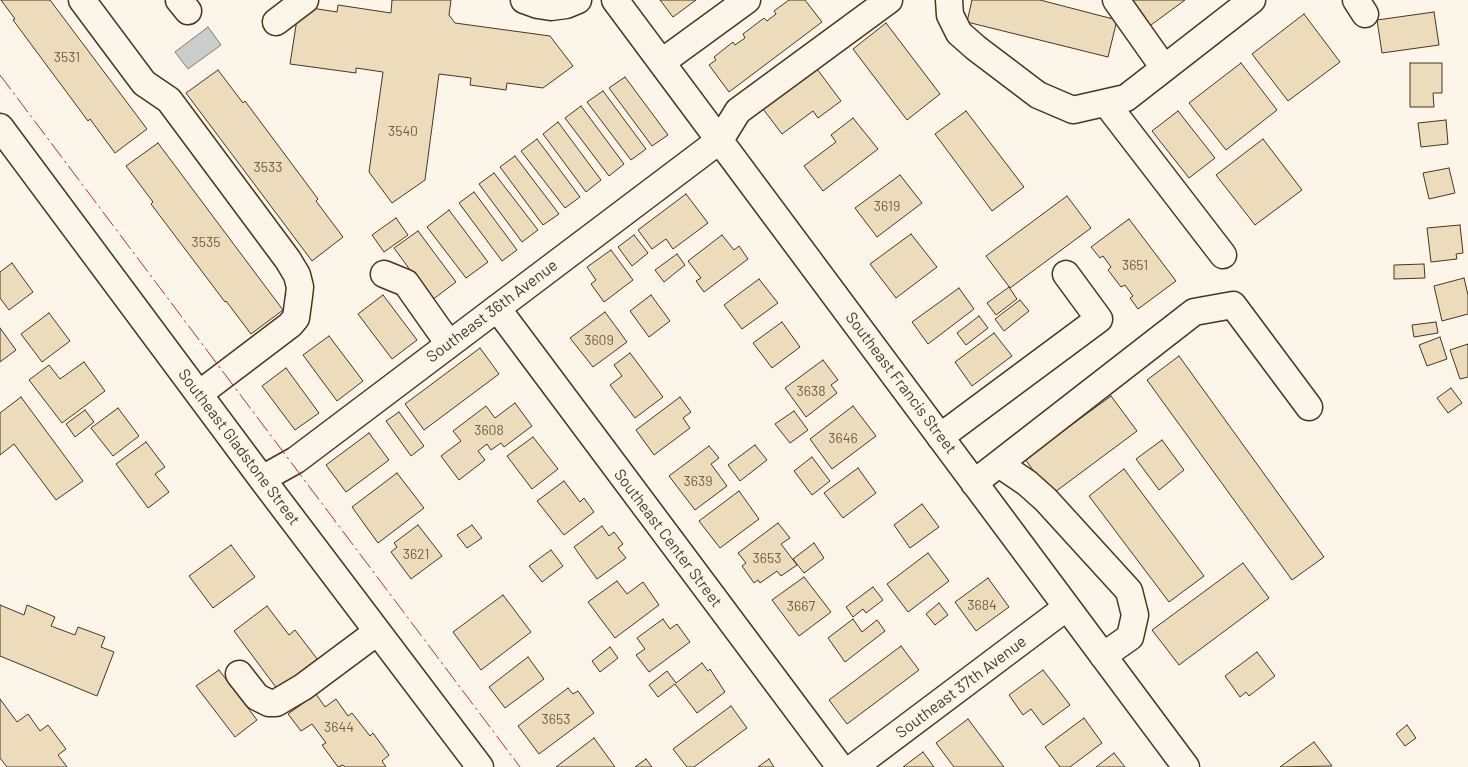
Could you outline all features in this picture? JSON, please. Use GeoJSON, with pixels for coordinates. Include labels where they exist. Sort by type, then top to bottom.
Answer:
{"type":"FeatureCollection","features":[{"type":"Feature","properties":{"kind":"street"},"geometry":{"type":"LineString","coordinates":[[82,0],[144,83],[169,100],[288,260],[297,275],[300,296],[296,318],[290,326],[199,394]]}},
{"type":"Feature","properties":{"kind":"street"},"geometry":{"type":"LineString","coordinates":[[276,22],[304,0]]}},
{"type":"Feature","properties":{"kind":"street"},"geometry":{"type":"LineString","coordinates":[[524,0],[551,7],[566,5],[578,0]]}},
{"type":"Feature","properties":{"kind":"street","name":"Southeast Francis Street"},"geometry":{"type":"LineString","coordinates":[[615,0],[1186,767]]}},
{"type":"Feature","properties":{"kind":"street"},"geometry":{"type":"LineString","coordinates":[[662,62],[747,0]]}},
{"type":"Feature","properties":{"kind":"street"},"geometry":{"type":"LineString","coordinates":[[720,140],[738,111],[889,0]]}},
{"type":"Feature","properties":{"kind":"street"},"geometry":{"type":"LineString","coordinates":[[950,0],[950,15],[959,33],[1038,95],[1073,110],[1126,98],[1252,0]]}},
{"type":"Feature","properties":{"kind":"street"},"geometry":{"type":"LineString","coordinates":[[1116,0],[1164,68]]}},
{"type":"Feature","properties":{"kind":"street"},"geometry":{"type":"LineString","coordinates":[[1106,103],[1223,255]]}},
{"type":"Feature","properties":{"kind":"street","name":"Southeast Gladstone Street"},"geometry":{"type":"LineString","coordinates":[[0,127],[262,479],[480,767]]}},
{"type":"Feature","properties":{"kind":"street","name":"Southeast 36th Avenue"},"geometry":{"type":"LineString","coordinates":[[262,479],[296,460],[720,140]]}},
{"type":"Feature","properties":{"kind":"street"},"geometry":{"type":"LineString","coordinates":[[384,274],[406,283],[449,344]]}},
{"type":"Feature","properties":{"kind":"street"},"geometry":{"type":"LineString","coordinates":[[940,437],[1100,320],[1066,274]]}},
{"type":"Feature","properties":{"kind":"street"},"geometry":{"type":"LineString","coordinates":[[974,483],[1194,312],[1233,304],[1309,407]]}},
{"type":"Feature","properties":{"kind":"street","name":"Southeast Center Street"},"geometry":{"type":"LineString","coordinates":[[497,308],[840,767]]}},
{"type":"Feature","properties":{"kind":"street"},"geometry":{"type":"LineString","coordinates":[[999,464],[1027,482],[1046,500],[1129,591],[1135,615],[1130,637],[1104,656]]}},
{"type":"Feature","properties":{"kind":"street","name":"Southeast 37th Avenue"},"geometry":{"type":"LineString","coordinates":[[854,767],[1067,607]]}},
{"type":"Feature","properties":{"kind":"street"},"geometry":{"type":"LineString","coordinates":[[239,674],[257,697],[269,703],[276,703],[303,687],[377,632]]}},
{"type":"Feature","properties":{"kind":"shaded area"},"geometry":{"type":"Polygon","coordinates":[[[208,27],[221,45],[188,69],[175,52],[208,27]]]}},
{"type":"Feature","properties":{"kind":"building"},"geometry":{"type":"Polygon","coordinates":[[[1,0],[50,0],[147,129],[115,153],[90,119],[88,121],[13,20],[15,19],[1,0]]]}},
{"type":"Feature","properties":{"kind":"building"},"geometry":{"type":"Polygon","coordinates":[[[392,0],[451,0],[449,15],[455,23],[550,36],[573,66],[543,88],[507,83],[506,90],[470,85],[471,78],[439,74],[425,180],[392,203],[369,172],[383,72],[356,68],[356,73],[290,64],[299,6],[337,12],[338,5],[391,13],[392,0]]]}},
{"type":"Feature","properties":{"kind":"building"},"geometry":{"type":"Polygon","coordinates":[[[660,0],[696,0],[673,17],[660,0]]]}},
{"type":"Feature","properties":{"kind":"building"},"geometry":{"type":"Polygon","coordinates":[[[789,0],[805,0],[822,22],[729,92],[709,65],[716,60],[714,57],[733,42],[735,45],[745,38],[743,34],[764,18],[767,21],[776,14],[774,11],[789,0]]]}},
{"type":"Feature","properties":{"kind":"building"},"geometry":{"type":"Polygon","coordinates":[[[972,0],[1040,0],[1117,20],[1108,57],[967,22],[972,0]]]}},
{"type":"Feature","properties":{"kind":"building"},"geometry":{"type":"Polygon","coordinates":[[[1127,0],[1185,0],[1147,28],[1127,0]]]}},
{"type":"Feature","properties":{"kind":"building"},"geometry":{"type":"Polygon","coordinates":[[[1434,12],[1439,45],[1382,53],[1377,20],[1434,12]]]}},
{"type":"Feature","properties":{"kind":"building"},"geometry":{"type":"Polygon","coordinates":[[[1304,14],[1340,62],[1288,101],[1252,54],[1304,14]]]}},
{"type":"Feature","properties":{"kind":"building"},"geometry":{"type":"Polygon","coordinates":[[[886,23],[940,94],[907,120],[853,49],[886,23]]]}},
{"type":"Feature","properties":{"kind":"building"},"geometry":{"type":"Polygon","coordinates":[[[1241,63],[1277,110],[1226,150],[1189,103],[1241,63]]]}},
{"type":"Feature","properties":{"kind":"building"},"geometry":{"type":"Polygon","coordinates":[[[1410,63],[1442,63],[1442,93],[1433,93],[1434,107],[1410,107],[1410,63]]]}},
{"type":"Feature","properties":{"kind":"building"},"geometry":{"type":"Polygon","coordinates":[[[817,69],[841,101],[818,118],[813,111],[782,134],[763,109],[817,69]]]}},
{"type":"Feature","properties":{"kind":"building"},"geometry":{"type":"Polygon","coordinates":[[[218,70],[243,103],[245,101],[318,199],[316,201],[343,237],[312,261],[186,93],[218,70]]]}},
{"type":"Feature","properties":{"kind":"building"},"geometry":{"type":"Polygon","coordinates":[[[625,77],[668,135],[652,146],[609,88],[625,77]]]}},
{"type":"Feature","properties":{"kind":"building"},"geometry":{"type":"Polygon","coordinates":[[[603,91],[646,149],[631,160],[587,102],[603,91]]]}},
{"type":"Feature","properties":{"kind":"building"},"geometry":{"type":"Polygon","coordinates":[[[581,106],[624,164],[609,176],[565,118],[581,106]]]}},
{"type":"Feature","properties":{"kind":"building"},"geometry":{"type":"Polygon","coordinates":[[[966,111],[1024,187],[992,211],[935,134],[966,111]]]}},
{"type":"Feature","properties":{"kind":"building"},"geometry":{"type":"Polygon","coordinates":[[[1178,111],[1215,158],[1189,178],[1152,131],[1178,111]]]}},
{"type":"Feature","properties":{"kind":"building"},"geometry":{"type":"Polygon","coordinates":[[[853,118],[878,149],[823,191],[804,166],[836,142],[831,135],[853,118]]]}},
{"type":"Feature","properties":{"kind":"building"},"geometry":{"type":"Polygon","coordinates":[[[1446,120],[1448,144],[1421,147],[1418,123],[1446,120]]]}},
{"type":"Feature","properties":{"kind":"building"},"geometry":{"type":"Polygon","coordinates":[[[558,122],[601,180],[586,192],[543,134],[558,122]]]}},
{"type":"Feature","properties":{"kind":"building"},"geometry":{"type":"Polygon","coordinates":[[[537,139],[580,197],[565,208],[521,151],[537,139]]]}},
{"type":"Feature","properties":{"kind":"building"},"geometry":{"type":"Polygon","coordinates":[[[1263,139],[1302,190],[1255,225],[1216,175],[1263,139]]]}},
{"type":"Feature","properties":{"kind":"building"},"geometry":{"type":"Polygon","coordinates":[[[158,143],[283,310],[251,334],[151,204],[153,202],[126,166],[158,143]]]}},
{"type":"Feature","properties":{"kind":"building"},"geometry":{"type":"Polygon","coordinates":[[[515,156],[559,214],[543,225],[500,167],[515,156]]]}},
{"type":"Feature","properties":{"kind":"building"},"geometry":{"type":"Polygon","coordinates":[[[1449,168],[1455,193],[1429,199],[1423,173],[1449,168]]]}},
{"type":"Feature","properties":{"kind":"building"},"geometry":{"type":"Polygon","coordinates":[[[494,173],[538,230],[522,242],[479,184],[494,173]]]}},
{"type":"Feature","properties":{"kind":"building"},"geometry":{"type":"Polygon","coordinates":[[[900,175],[922,203],[877,237],[855,208],[900,175]]]}},
{"type":"Feature","properties":{"kind":"building"},"geometry":{"type":"Polygon","coordinates":[[[474,192],[517,250],[502,261],[459,203],[474,192]]]}},
{"type":"Feature","properties":{"kind":"building"},"geometry":{"type":"Polygon","coordinates":[[[686,194],[708,223],[673,249],[666,239],[652,249],[638,230],[686,194]]]}},
{"type":"Feature","properties":{"kind":"building"},"geometry":{"type":"Polygon","coordinates":[[[1067,196],[1091,228],[1010,288],[986,256],[1067,196]]]}},
{"type":"Feature","properties":{"kind":"building"},"geometry":{"type":"Polygon","coordinates":[[[449,210],[488,262],[466,278],[427,227],[449,210]]]}},
{"type":"Feature","properties":{"kind":"building"},"geometry":{"type":"Polygon","coordinates":[[[396,218],[408,235],[384,252],[372,235],[396,218]]]}},
{"type":"Feature","properties":{"kind":"building"},"geometry":{"type":"Polygon","coordinates":[[[1129,219],[1176,281],[1138,309],[1130,298],[1133,296],[1125,285],[1121,287],[1108,270],[1111,267],[1103,256],[1100,258],[1091,247],[1129,219]]]}},
{"type":"Feature","properties":{"kind":"building"},"geometry":{"type":"Polygon","coordinates":[[[1460,225],[1463,253],[1456,254],[1457,259],[1431,262],[1427,228],[1460,225]]]}},
{"type":"Feature","properties":{"kind":"building"},"geometry":{"type":"Polygon","coordinates":[[[418,231],[456,282],[432,300],[394,248],[418,231]]]}},
{"type":"Feature","properties":{"kind":"building"},"geometry":{"type":"Polygon","coordinates":[[[911,234],[937,267],[896,298],[870,264],[911,234]]]}},
{"type":"Feature","properties":{"kind":"building"},"geometry":{"type":"Polygon","coordinates":[[[634,235],[648,253],[632,266],[618,247],[634,235]]]}},
{"type":"Feature","properties":{"kind":"building"},"geometry":{"type":"Polygon","coordinates":[[[722,235],[734,250],[739,246],[748,259],[704,292],[696,281],[701,278],[688,261],[722,235]]]}},
{"type":"Feature","properties":{"kind":"building"},"geometry":{"type":"Polygon","coordinates":[[[611,250],[633,280],[604,302],[591,284],[596,280],[587,267],[611,250]]]}},
{"type":"Feature","properties":{"kind":"building"},"geometry":{"type":"Polygon","coordinates":[[[677,254],[685,265],[664,282],[655,270],[677,254]]]}},
{"type":"Feature","properties":{"kind":"building"},"geometry":{"type":"Polygon","coordinates":[[[12,263],[33,292],[9,310],[0,298],[0,272],[12,263]]]}},
{"type":"Feature","properties":{"kind":"building"},"geometry":{"type":"Polygon","coordinates":[[[1424,264],[1425,278],[1394,279],[1394,265],[1424,264]]]}},
{"type":"Feature","properties":{"kind":"building"},"geometry":{"type":"Polygon","coordinates":[[[1464,278],[1468,295],[1468,314],[1442,321],[1434,286],[1464,278]]]}},
{"type":"Feature","properties":{"kind":"building"},"geometry":{"type":"Polygon","coordinates":[[[759,279],[778,303],[742,329],[724,305],[759,279]]]}},
{"type":"Feature","properties":{"kind":"building"},"geometry":{"type":"Polygon","coordinates":[[[1009,287],[1017,299],[996,315],[987,303],[1009,287]]]}},
{"type":"Feature","properties":{"kind":"building"},"geometry":{"type":"Polygon","coordinates":[[[959,288],[974,309],[928,344],[912,322],[959,288]]]}},
{"type":"Feature","properties":{"kind":"building"},"geometry":{"type":"Polygon","coordinates":[[[383,295],[417,340],[392,359],[358,314],[383,295]]]}},
{"type":"Feature","properties":{"kind":"building"},"geometry":{"type":"Polygon","coordinates":[[[651,295],[670,321],[649,337],[630,311],[651,295]]]}},
{"type":"Feature","properties":{"kind":"building"},"geometry":{"type":"Polygon","coordinates":[[[1020,300],[1029,311],[1004,331],[995,319],[1020,300]]]}},
{"type":"Feature","properties":{"kind":"building"},"geometry":{"type":"Polygon","coordinates":[[[605,312],[627,342],[593,367],[570,338],[605,312]]]}},
{"type":"Feature","properties":{"kind":"building"},"geometry":{"type":"Polygon","coordinates":[[[49,313],[70,341],[42,362],[21,334],[49,313]]]}},
{"type":"Feature","properties":{"kind":"building"},"geometry":{"type":"Polygon","coordinates":[[[979,316],[988,328],[966,345],[957,333],[979,316]]]}},
{"type":"Feature","properties":{"kind":"building"},"geometry":{"type":"Polygon","coordinates":[[[782,322],[800,347],[772,368],[753,343],[782,322]]]}},
{"type":"Feature","properties":{"kind":"building"},"geometry":{"type":"Polygon","coordinates":[[[1436,322],[1438,333],[1414,337],[1412,325],[1436,322]]]}},
{"type":"Feature","properties":{"kind":"building"},"geometry":{"type":"Polygon","coordinates":[[[0,328],[16,350],[0,362],[0,328]]]}},
{"type":"Feature","properties":{"kind":"building"},"geometry":{"type":"Polygon","coordinates":[[[994,333],[1012,356],[972,386],[955,362],[994,333]]]}},
{"type":"Feature","properties":{"kind":"building"},"geometry":{"type":"Polygon","coordinates":[[[329,336],[363,381],[337,401],[303,355],[329,336]]]}},
{"type":"Feature","properties":{"kind":"building"},"geometry":{"type":"Polygon","coordinates":[[[1440,337],[1447,359],[1427,366],[1419,345],[1440,337]]]}},
{"type":"Feature","properties":{"kind":"building"},"geometry":{"type":"Polygon","coordinates":[[[1468,344],[1468,377],[1460,379],[1450,350],[1468,344]]]}},
{"type":"Feature","properties":{"kind":"building"},"geometry":{"type":"Polygon","coordinates":[[[480,348],[499,374],[424,430],[405,404],[480,348]]]}},
{"type":"Feature","properties":{"kind":"building"},"geometry":{"type":"Polygon","coordinates":[[[630,353],[663,397],[635,418],[610,385],[622,376],[614,365],[630,353]]]}},
{"type":"Feature","properties":{"kind":"building"},"geometry":{"type":"Polygon","coordinates":[[[1179,356],[1324,557],[1292,580],[1147,380],[1179,356]]]}},
{"type":"Feature","properties":{"kind":"building"},"geometry":{"type":"Polygon","coordinates":[[[823,360],[838,380],[831,385],[837,393],[806,417],[785,388],[823,360]]]}},
{"type":"Feature","properties":{"kind":"building"},"geometry":{"type":"Polygon","coordinates":[[[84,362],[105,391],[62,423],[29,380],[49,365],[60,379],[84,362]]]}},
{"type":"Feature","properties":{"kind":"building"},"geometry":{"type":"Polygon","coordinates":[[[286,368],[319,413],[295,430],[262,386],[286,368]]]}},
{"type":"Feature","properties":{"kind":"building"},"geometry":{"type":"Polygon","coordinates":[[[1451,388],[1462,403],[1448,413],[1437,398],[1451,388]]]}},
{"type":"Feature","properties":{"kind":"building"},"geometry":{"type":"Polygon","coordinates":[[[1111,396],[1137,431],[1051,495],[1025,459],[1111,396]]]}},
{"type":"Feature","properties":{"kind":"building"},"geometry":{"type":"Polygon","coordinates":[[[21,397],[83,481],[56,500],[14,444],[0,455],[0,413],[21,397]]]}},
{"type":"Feature","properties":{"kind":"building"},"geometry":{"type":"Polygon","coordinates":[[[680,397],[691,412],[683,418],[690,428],[654,455],[636,430],[680,397]]]}},
{"type":"Feature","properties":{"kind":"building"},"geometry":{"type":"Polygon","coordinates":[[[515,403],[532,426],[504,447],[501,443],[491,450],[487,444],[478,451],[485,460],[459,480],[441,456],[461,441],[453,431],[486,406],[495,418],[515,403]]]}},
{"type":"Feature","properties":{"kind":"building"},"geometry":{"type":"Polygon","coordinates":[[[853,406],[876,436],[832,469],[810,439],[853,406]]]}},
{"type":"Feature","properties":{"kind":"building"},"geometry":{"type":"Polygon","coordinates":[[[118,408],[139,436],[113,456],[91,428],[118,408]]]}},
{"type":"Feature","properties":{"kind":"building"},"geometry":{"type":"Polygon","coordinates":[[[85,410],[94,422],[75,437],[66,424],[85,410]]]}},
{"type":"Feature","properties":{"kind":"building"},"geometry":{"type":"Polygon","coordinates":[[[794,411],[808,430],[790,443],[775,424],[794,411]]]}},
{"type":"Feature","properties":{"kind":"building"},"geometry":{"type":"Polygon","coordinates":[[[399,412],[424,446],[411,456],[386,421],[399,412]]]}},
{"type":"Feature","properties":{"kind":"building"},"geometry":{"type":"Polygon","coordinates":[[[369,433],[389,460],[346,492],[326,465],[369,433]]]}},
{"type":"Feature","properties":{"kind":"building"},"geometry":{"type":"Polygon","coordinates":[[[533,437],[558,469],[532,489],[507,456],[533,437]]]}},
{"type":"Feature","properties":{"kind":"building"},"geometry":{"type":"Polygon","coordinates":[[[1162,440],[1184,470],[1159,490],[1136,459],[1162,440]]]}},
{"type":"Feature","properties":{"kind":"building"},"geometry":{"type":"Polygon","coordinates":[[[146,442],[165,467],[155,474],[169,492],[148,508],[116,464],[146,442]]]}},
{"type":"Feature","properties":{"kind":"building"},"geometry":{"type":"Polygon","coordinates":[[[755,445],[767,460],[740,481],[728,465],[755,445]]]}},
{"type":"Feature","properties":{"kind":"building"},"geometry":{"type":"Polygon","coordinates":[[[709,446],[719,458],[711,464],[727,486],[695,510],[669,476],[709,446]]]}},
{"type":"Feature","properties":{"kind":"building"},"geometry":{"type":"Polygon","coordinates":[[[812,457],[830,481],[812,495],[794,471],[812,457]]]}},
{"type":"Feature","properties":{"kind":"building"},"geometry":{"type":"Polygon","coordinates":[[[858,468],[876,493],[843,518],[824,493],[858,468]]]}},
{"type":"Feature","properties":{"kind":"building"},"geometry":{"type":"Polygon","coordinates":[[[1124,469],[1204,576],[1169,602],[1089,496],[1124,469]]]}},
{"type":"Feature","properties":{"kind":"building"},"geometry":{"type":"Polygon","coordinates":[[[397,473],[424,508],[378,543],[352,507],[397,473]]]}},
{"type":"Feature","properties":{"kind":"building"},"geometry":{"type":"Polygon","coordinates":[[[564,481],[580,502],[584,498],[594,512],[564,535],[537,501],[564,481]]]}},
{"type":"Feature","properties":{"kind":"building"},"geometry":{"type":"Polygon","coordinates":[[[739,491],[759,519],[720,548],[699,521],[739,491]]]}},
{"type":"Feature","properties":{"kind":"building"},"geometry":{"type":"Polygon","coordinates":[[[922,504],[939,527],[910,548],[894,525],[922,504]]]}},
{"type":"Feature","properties":{"kind":"building"},"geometry":{"type":"Polygon","coordinates":[[[778,523],[790,538],[781,544],[797,565],[781,576],[777,571],[760,583],[758,580],[754,583],[742,566],[746,563],[738,553],[778,523]]]}},
{"type":"Feature","properties":{"kind":"building"},"geometry":{"type":"Polygon","coordinates":[[[418,525],[442,556],[411,579],[391,552],[397,547],[394,543],[418,525]]]}},
{"type":"Feature","properties":{"kind":"building"},"geometry":{"type":"Polygon","coordinates":[[[472,525],[482,538],[467,548],[457,535],[472,525]]]}},
{"type":"Feature","properties":{"kind":"building"},"geometry":{"type":"Polygon","coordinates":[[[602,526],[609,536],[614,532],[623,544],[618,548],[626,558],[597,579],[574,547],[602,526]]]}},
{"type":"Feature","properties":{"kind":"building"},"geometry":{"type":"Polygon","coordinates":[[[814,543],[824,558],[804,573],[793,559],[814,543]]]}},
{"type":"Feature","properties":{"kind":"building"},"geometry":{"type":"Polygon","coordinates":[[[231,545],[255,577],[213,608],[189,576],[231,545]]]}},
{"type":"Feature","properties":{"kind":"building"},"geometry":{"type":"Polygon","coordinates":[[[551,550],[563,566],[542,582],[529,566],[551,550]]]}},
{"type":"Feature","properties":{"kind":"building"},"geometry":{"type":"Polygon","coordinates":[[[928,553],[949,581],[908,612],[887,584],[928,553]]]}},
{"type":"Feature","properties":{"kind":"building"},"geometry":{"type":"Polygon","coordinates":[[[1243,563],[1269,598],[1179,665],[1152,630],[1243,563]]]}},
{"type":"Feature","properties":{"kind":"building"},"geometry":{"type":"Polygon","coordinates":[[[804,577],[831,612],[799,636],[772,600],[804,577]]]}},
{"type":"Feature","properties":{"kind":"building"},"geometry":{"type":"Polygon","coordinates":[[[988,578],[1009,607],[976,631],[955,602],[988,578]]]}},
{"type":"Feature","properties":{"kind":"building"},"geometry":{"type":"Polygon","coordinates":[[[617,581],[627,594],[643,582],[659,605],[615,638],[588,602],[617,581]]]}},
{"type":"Feature","properties":{"kind":"building"},"geometry":{"type":"Polygon","coordinates":[[[873,587],[883,600],[866,613],[863,609],[853,617],[846,607],[873,587]]]}},
{"type":"Feature","properties":{"kind":"building"},"geometry":{"type":"Polygon","coordinates":[[[503,595],[531,632],[481,670],[453,632],[503,595]]]}},
{"type":"Feature","properties":{"kind":"building"},"geometry":{"type":"Polygon","coordinates":[[[939,603],[948,615],[935,625],[926,614],[939,603]]]}},
{"type":"Feature","properties":{"kind":"building"},"geometry":{"type":"Polygon","coordinates":[[[0,605],[24,615],[27,605],[55,617],[51,626],[75,635],[78,627],[105,637],[101,647],[114,652],[97,696],[0,656],[0,605]]]}},
{"type":"Feature","properties":{"kind":"building"},"geometry":{"type":"Polygon","coordinates":[[[267,606],[289,635],[295,630],[318,660],[278,690],[234,631],[267,606]]]}},
{"type":"Feature","properties":{"kind":"building"},"geometry":{"type":"Polygon","coordinates":[[[663,619],[670,629],[677,624],[690,642],[649,672],[636,655],[645,649],[637,638],[663,619]]]}},
{"type":"Feature","properties":{"kind":"building"},"geometry":{"type":"Polygon","coordinates":[[[853,619],[862,632],[877,620],[885,631],[845,662],[828,638],[853,619]]]}},
{"type":"Feature","properties":{"kind":"building"},"geometry":{"type":"Polygon","coordinates":[[[901,646],[919,670],[847,724],[829,700],[901,646]]]}},
{"type":"Feature","properties":{"kind":"building"},"geometry":{"type":"Polygon","coordinates":[[[610,647],[618,658],[600,672],[592,661],[610,647]]]}},
{"type":"Feature","properties":{"kind":"building"},"geometry":{"type":"Polygon","coordinates":[[[1257,652],[1275,676],[1249,696],[1246,692],[1240,697],[1225,676],[1257,652]]]}},
{"type":"Feature","properties":{"kind":"building"},"geometry":{"type":"Polygon","coordinates":[[[528,657],[544,679],[505,708],[489,687],[528,657]]]}},
{"type":"Feature","properties":{"kind":"building"},"geometry":{"type":"Polygon","coordinates":[[[702,663],[708,671],[710,669],[725,692],[697,713],[675,684],[658,697],[649,685],[667,671],[676,683],[702,663]]]}},
{"type":"Feature","properties":{"kind":"building"},"geometry":{"type":"Polygon","coordinates":[[[219,670],[257,720],[235,737],[196,686],[219,670]]]}},
{"type":"Feature","properties":{"kind":"building"},"geometry":{"type":"Polygon","coordinates":[[[1043,670],[1070,705],[1043,725],[1031,709],[1023,715],[1009,695],[1043,670]]]}},
{"type":"Feature","properties":{"kind":"building"},"geometry":{"type":"Polygon","coordinates":[[[568,688],[573,694],[578,691],[594,713],[539,754],[518,726],[568,688]]]}},
{"type":"Feature","properties":{"kind":"building"},"geometry":{"type":"Polygon","coordinates":[[[316,694],[325,707],[336,699],[348,716],[352,713],[370,736],[373,733],[389,755],[382,761],[386,767],[345,767],[343,765],[338,767],[322,745],[326,743],[312,724],[301,731],[288,714],[316,694]]]}},
{"type":"Feature","properties":{"kind":"building"},"geometry":{"type":"Polygon","coordinates":[[[0,699],[17,722],[28,714],[40,731],[48,725],[66,749],[58,755],[67,767],[7,767],[0,758],[0,699]]]}},
{"type":"Feature","properties":{"kind":"building"},"geometry":{"type":"Polygon","coordinates":[[[731,706],[747,728],[694,767],[687,767],[673,749],[731,706]]]}},
{"type":"Feature","properties":{"kind":"building"},"geometry":{"type":"Polygon","coordinates":[[[1084,718],[1102,743],[1070,767],[1060,767],[1045,747],[1084,718]]]}},
{"type":"Feature","properties":{"kind":"building"},"geometry":{"type":"Polygon","coordinates":[[[968,719],[1004,767],[954,767],[936,743],[968,719]]]}},
{"type":"Feature","properties":{"kind":"building"},"geometry":{"type":"Polygon","coordinates":[[[1407,725],[1416,738],[1405,746],[1396,734],[1407,725]]]}},
{"type":"Feature","properties":{"kind":"building"},"geometry":{"type":"Polygon","coordinates":[[[594,738],[615,767],[556,767],[594,738]]]}},
{"type":"Feature","properties":{"kind":"building"},"geometry":{"type":"Polygon","coordinates":[[[1314,742],[1332,766],[1280,767],[1314,742]]]}},
{"type":"Feature","properties":{"kind":"building"},"geometry":{"type":"Polygon","coordinates":[[[923,752],[934,767],[903,767],[923,752]]]}},
{"type":"Feature","properties":{"kind":"building"},"geometry":{"type":"Polygon","coordinates":[[[1114,753],[1125,767],[1096,767],[1114,753]]]}},
{"type":"Feature","properties":{"kind":"building"},"geometry":{"type":"Polygon","coordinates":[[[646,759],[652,767],[635,767],[646,759]]]}},
{"type":"Feature","properties":{"kind":"building"},"geometry":{"type":"Polygon","coordinates":[[[769,759],[774,767],[758,767],[769,759]]]}},
{"type":"Feature","properties":{"kind":"power"},"geometry":{"type":"LineString","coordinates":[[0,75],[520,767]]}}]}
